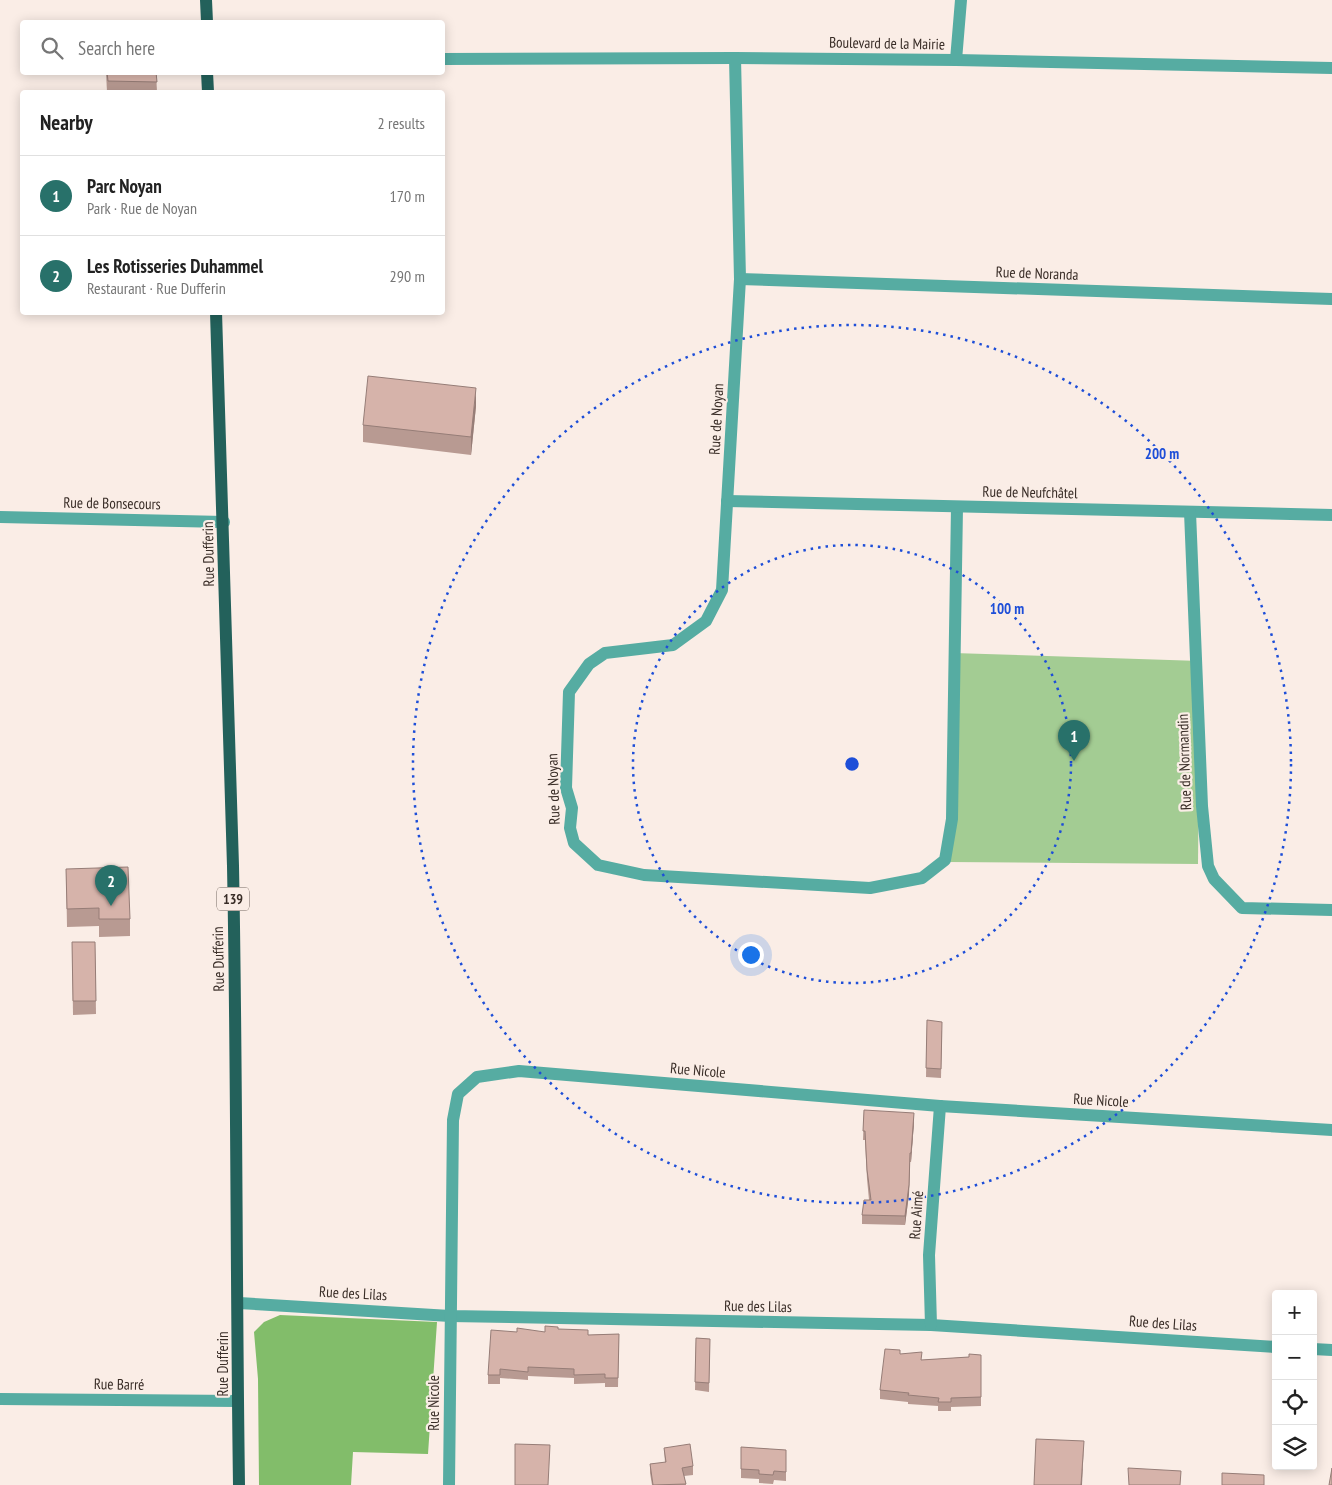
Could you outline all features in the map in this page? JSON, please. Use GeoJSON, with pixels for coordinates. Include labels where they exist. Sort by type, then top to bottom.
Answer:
{"type":"FeatureCollection","features":[{"type":"Feature","properties":{"kind":"main road"},"geometry":{"type":"LineString","coordinates":[[206,0],[207,20]]}},
{"type":"Feature","properties":{"kind":"main road"},"geometry":{"type":"LineString","coordinates":[[207,75],[208,90]]}},
{"type":"Feature","properties":{"kind":"main road","name":"Rue Dufferin"},"geometry":{"type":"LineString","coordinates":[[216,315],[224,522],[233,867],[239,1485]]}},
{"type":"Feature","properties":{"kind":"street"},"geometry":{"type":"LineString","coordinates":[[956,60],[961,0]]}},
{"type":"Feature","properties":{"kind":"street","name":"Boulevard de la Mairie"},"geometry":{"type":"LineString","coordinates":[[445,60],[736,58],[956,60],[1332,68]]}},
{"type":"Feature","properties":{"kind":"street","name":"Rue de Noyan"},"geometry":{"type":"LineString","coordinates":[[736,58],[740,279],[722,590],[706,621],[673,645],[604,653],[589,664],[569,692],[566,788],[572,808],[570,828],[574,843],[598,866],[644,875],[870,888],[922,878],[945,860],[952,819],[957,507]]}},
{"type":"Feature","properties":{"kind":"street","name":"Rue de Noranda"},"geometry":{"type":"LineString","coordinates":[[740,279],[1332,299]]}},
{"type":"Feature","properties":{"kind":"street","name":"Rue de Neufchâtel"},"geometry":{"type":"LineString","coordinates":[[727,501],[1332,515]]}},
{"type":"Feature","properties":{"kind":"street","name":"Rue de Normandin"},"geometry":{"type":"LineString","coordinates":[[1190,512],[1202,806],[1208,866],[1214,879],[1242,908],[1332,910]]}},
{"type":"Feature","properties":{"kind":"street","name":"Rue de Bonsecours"},"geometry":{"type":"LineString","coordinates":[[0,517],[224,522]]}},
{"type":"Feature","properties":{"kind":"street","name":"Rue Nicole"},"geometry":{"type":"LineString","coordinates":[[449,1485],[453,1120],[458,1094],[477,1077],[519,1071],[940,1106],[1332,1130]]}},
{"type":"Feature","properties":{"kind":"street","name":"Rue Aimé"},"geometry":{"type":"LineString","coordinates":[[931,1325],[929,1255],[940,1106]]}},
{"type":"Feature","properties":{"kind":"street","name":"Rue des Lilas"},"geometry":{"type":"LineString","coordinates":[[238,1303],[450,1316],[931,1325],[1272,1346]]}},
{"type":"Feature","properties":{"kind":"street"},"geometry":{"type":"LineString","coordinates":[[1317,1349],[1332,1350]]}},
{"type":"Feature","properties":{"kind":"street","name":"Rue Barré"},"geometry":{"type":"LineString","coordinates":[[0,1399],[238,1401]]}},
{"type":"Feature","properties":{"kind":"green space"},"geometry":{"type":"Polygon","coordinates":[[[953,653],[1200,661],[1198,864],[947,862],[953,653]]]}},
{"type":"Feature","properties":{"kind":"green space"},"geometry":{"type":"Polygon","coordinates":[[[280,1315],[437,1322],[428,1454],[353,1452],[351,1485],[259,1485],[258,1379],[254,1332],[264,1322],[280,1315]]]}},
{"type":"Feature","properties":{"kind":"building"},"geometry":{"type":"Polygon","coordinates":[[[107,75],[156,75],[157,82],[108,81],[107,75]]]}},
{"type":"Feature","properties":{"kind":"building"},"geometry":{"type":"Polygon","coordinates":[[[368,376],[476,388],[471,437],[363,425],[368,376]]]}},
{"type":"Feature","properties":{"kind":"building"},"geometry":{"type":"Polygon","coordinates":[[[128,867],[130,919],[99,919],[99,908],[67,909],[66,869],[128,867]]]}},
{"type":"Feature","properties":{"kind":"building"},"geometry":{"type":"Polygon","coordinates":[[[72,942],[95,942],[96,1001],[73,1001],[72,942]]]}},
{"type":"Feature","properties":{"kind":"building"},"geometry":{"type":"Polygon","coordinates":[[[927,1020],[942,1022],[941,1069],[926,1068],[927,1020]]]}},
{"type":"Feature","properties":{"kind":"building"},"geometry":{"type":"Polygon","coordinates":[[[864,1110],[914,1113],[905,1216],[862,1215],[864,1200],[871,1200],[865,1131],[863,1131],[864,1110]]]}},
{"type":"Feature","properties":{"kind":"building"},"geometry":{"type":"Polygon","coordinates":[[[545,1326],[558,1327],[558,1329],[588,1330],[588,1335],[619,1334],[618,1378],[605,1378],[605,1374],[574,1375],[574,1369],[528,1367],[528,1372],[500,1369],[500,1375],[488,1375],[491,1330],[517,1332],[517,1328],[545,1332],[545,1326]]]}},
{"type":"Feature","properties":{"kind":"building"},"geometry":{"type":"Polygon","coordinates":[[[696,1338],[710,1339],[709,1383],[695,1382],[696,1338]]]}},
{"type":"Feature","properties":{"kind":"building"},"geometry":{"type":"Polygon","coordinates":[[[885,1349],[900,1350],[900,1354],[922,1352],[921,1360],[969,1357],[969,1354],[981,1355],[981,1397],[951,1398],[951,1402],[938,1402],[939,1398],[880,1390],[885,1349]]]}},
{"type":"Feature","properties":{"kind":"building"},"geometry":{"type":"Polygon","coordinates":[[[1036,1439],[1084,1441],[1081,1485],[1034,1485],[1036,1439]]]}},
{"type":"Feature","properties":{"kind":"building"},"geometry":{"type":"Polygon","coordinates":[[[515,1444],[550,1445],[548,1485],[515,1485],[515,1444]]]}},
{"type":"Feature","properties":{"kind":"building"},"geometry":{"type":"Polygon","coordinates":[[[690,1444],[693,1466],[682,1468],[686,1484],[653,1485],[650,1464],[666,1462],[664,1448],[690,1444]]]}},
{"type":"Feature","properties":{"kind":"building"},"geometry":{"type":"Polygon","coordinates":[[[741,1447],[786,1450],[786,1472],[774,1471],[773,1475],[759,1474],[759,1470],[741,1469],[741,1447]]]}},
{"type":"Feature","properties":{"kind":"building"},"geometry":{"type":"Polygon","coordinates":[[[1128,1468],[1181,1471],[1180,1485],[1129,1485],[1128,1468]]]}},
{"type":"Feature","properties":{"kind":"building"},"geometry":{"type":"Polygon","coordinates":[[[1332,1468],[1332,1485],[1329,1485],[1332,1468]]]}},
{"type":"Feature","properties":{"kind":"building"},"geometry":{"type":"Polygon","coordinates":[[[1222,1473],[1264,1475],[1264,1485],[1222,1485],[1222,1473]]]}},
{"type":"Feature","properties":{"kind":"place","name":"Parc Noyan"},"geometry":{"type":"Point","coordinates":[1074,761]}},
{"type":"Feature","properties":{"kind":"place","name":"Les Rotisseries Duhammel"},"geometry":{"type":"Point","coordinates":[111,906]}}]}
